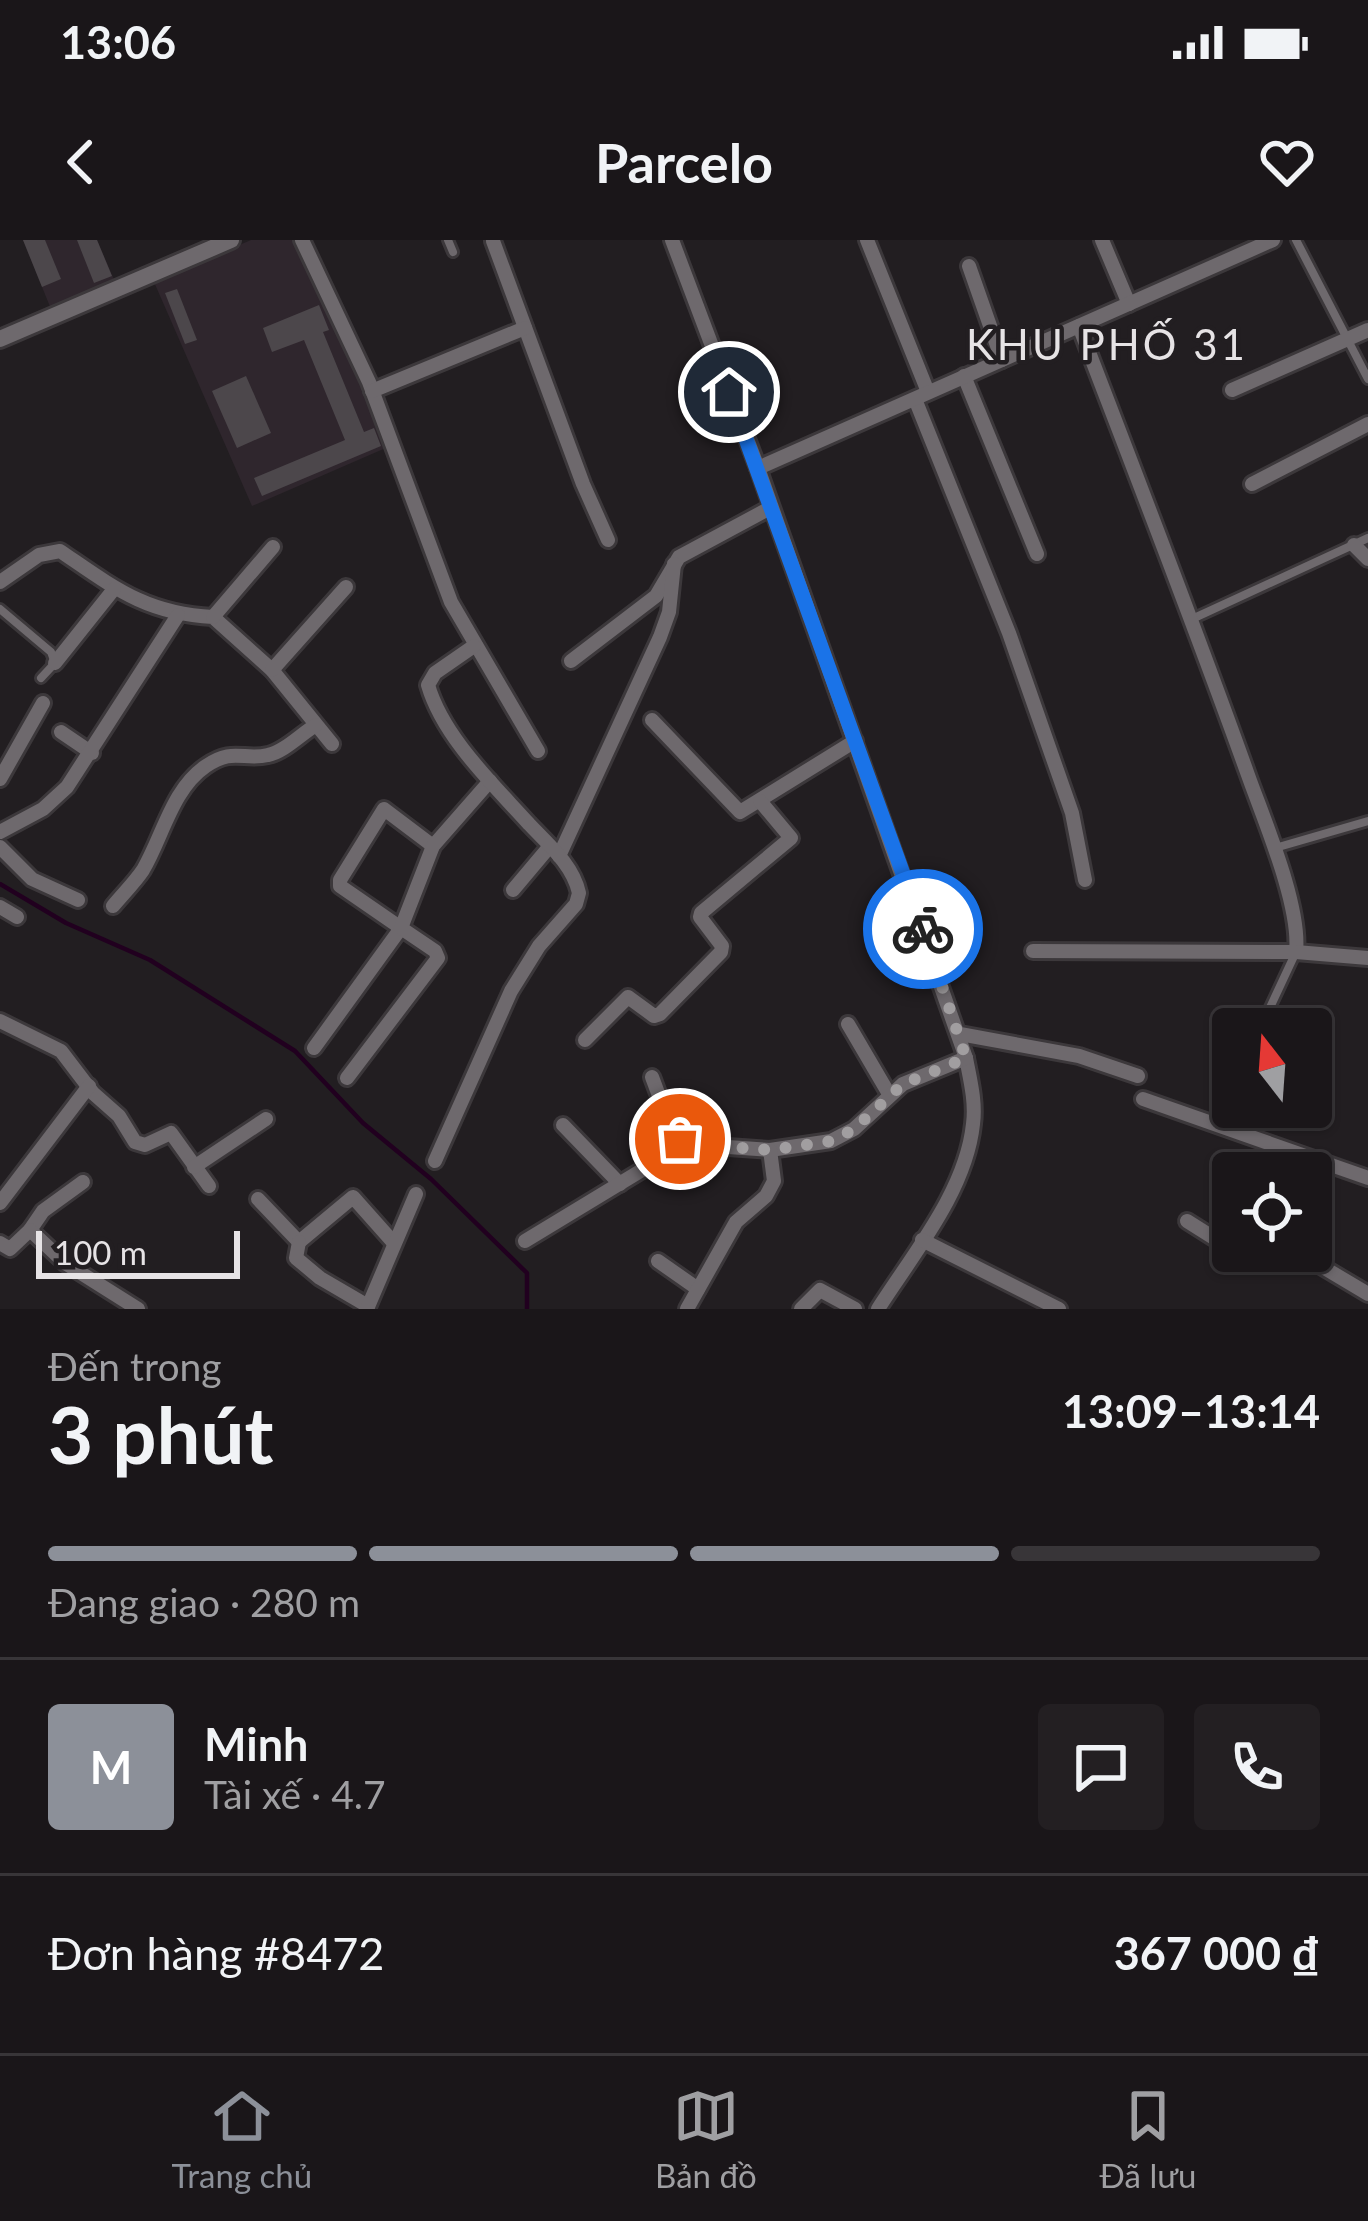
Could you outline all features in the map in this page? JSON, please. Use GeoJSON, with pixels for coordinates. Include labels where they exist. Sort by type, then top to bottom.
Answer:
{"type":"FeatureCollection","features":[{"type":"Feature","properties":{"kind":"street"},"geometry":{"type":"LineString","coordinates":[[0,339],[231,240]]}},
{"type":"Feature","properties":{"kind":"street"},"geometry":{"type":"LineString","coordinates":[[302,240],[372,391],[451,602],[538,752]]}},
{"type":"Feature","properties":{"kind":"street"},"geometry":{"type":"LineString","coordinates":[[672,240],[758,468],[966,1058],[974,1118],[957,1180],[878,1309]]}},
{"type":"Feature","properties":{"kind":"street"},"geometry":{"type":"LineString","coordinates":[[867,240],[1072,813],[1085,880]]}},
{"type":"Feature","properties":{"kind":"street"},"geometry":{"type":"LineString","coordinates":[[1102,240],[1129,304]]}},
{"type":"Feature","properties":{"kind":"street"},"geometry":{"type":"LineString","coordinates":[[758,468],[1273,240]]}},
{"type":"Feature","properties":{"kind":"street"},"geometry":{"type":"LineString","coordinates":[[494,241],[608,540]]}},
{"type":"Feature","properties":{"kind":"street"},"geometry":{"type":"LineString","coordinates":[[969,266],[1002,360]]}},
{"type":"Feature","properties":{"kind":"street"},"geometry":{"type":"LineString","coordinates":[[1078,326],[1192,619],[1274,848],[1296,952]]}},
{"type":"Feature","properties":{"kind":"street"},"geometry":{"type":"LineString","coordinates":[[372,391],[525,328]]}},
{"type":"Feature","properties":{"kind":"street"},"geometry":{"type":"LineString","coordinates":[[1232,390],[1368,330]]}},
{"type":"Feature","properties":{"kind":"street"},"geometry":{"type":"LineString","coordinates":[[964,376],[1036,554]]}},
{"type":"Feature","properties":{"kind":"street"},"geometry":{"type":"LineString","coordinates":[[1252,484],[1368,424]]}},
{"type":"Feature","properties":{"kind":"street"},"geometry":{"type":"LineString","coordinates":[[571,662],[656,596],[674,564],[687,552],[770,508]]}},
{"type":"Feature","properties":{"kind":"street"},"geometry":{"type":"LineString","coordinates":[[1361,541],[1368,559]]}},
{"type":"Feature","properties":{"kind":"street"},"geometry":{"type":"LineString","coordinates":[[213,616],[273,547]]}},
{"type":"Feature","properties":{"kind":"street"},"geometry":{"type":"LineString","coordinates":[[0,582],[39,556],[60,551],[150,608],[178,616],[213,616],[272,670],[332,744]]}},
{"type":"Feature","properties":{"kind":"street"},"geometry":{"type":"LineString","coordinates":[[513,890],[555,851],[660,637],[669,612],[674,564]]}},
{"type":"Feature","properties":{"kind":"street"},"geometry":{"type":"LineString","coordinates":[[272,670],[346,587]]}},
{"type":"Feature","properties":{"kind":"street"},"geometry":{"type":"LineString","coordinates":[[55,662],[114,589]]}},
{"type":"Feature","properties":{"kind":"street"},"geometry":{"type":"LineString","coordinates":[[0,832],[43,809],[67,788],[178,616]]}},
{"type":"Feature","properties":{"kind":"street"},"geometry":{"type":"LineString","coordinates":[[435,1160],[511,991],[539,946],[576,904],[577,882],[555,851],[490,781],[435,708],[428,685],[435,673],[474,646]]}},
{"type":"Feature","properties":{"kind":"street"},"geometry":{"type":"LineString","coordinates":[[0,779],[43,703]]}},
{"type":"Feature","properties":{"kind":"street"},"geometry":{"type":"LineString","coordinates":[[652,720],[735,810],[746,810],[855,741]]}},
{"type":"Feature","properties":{"kind":"street"},"geometry":{"type":"LineString","coordinates":[[113,906],[142,872],[193,777],[222,757],[274,753],[316,725]]}},
{"type":"Feature","properties":{"kind":"street"},"geometry":{"type":"LineString","coordinates":[[61,732],[92,753]]}},
{"type":"Feature","properties":{"kind":"street"},"geometry":{"type":"LineString","coordinates":[[314,1048],[401,928],[434,846],[490,781]]}},
{"type":"Feature","properties":{"kind":"street"},"geometry":{"type":"LineString","coordinates":[[585,1040],[628,997],[654,1016],[660,1014],[721,952],[722,946],[701,913],[790,838],[760,801]]}},
{"type":"Feature","properties":{"kind":"street"},"geometry":{"type":"LineString","coordinates":[[346,1078],[438,958],[435,951],[340,886],[340,880],[384,809],[434,846]]}},
{"type":"Feature","properties":{"kind":"street"},"geometry":{"type":"LineString","coordinates":[[0,847],[32,879],[78,900]]}},
{"type":"Feature","properties":{"kind":"street"},"geometry":{"type":"LineString","coordinates":[[0,907],[17,917]]}},
{"type":"Feature","properties":{"kind":"street"},"geometry":{"type":"LineString","coordinates":[[1033,952],[1296,952],[1368,958]]}},
{"type":"Feature","properties":{"kind":"street"},"geometry":{"type":"LineString","coordinates":[[0,1021],[61,1051],[119,1116],[135,1142],[145,1145],[171,1133],[209,1186]]}},
{"type":"Feature","properties":{"kind":"street"},"geometry":{"type":"LineString","coordinates":[[848,1024],[889,1094]]}},
{"type":"Feature","properties":{"kind":"street"},"geometry":{"type":"LineString","coordinates":[[960,1034],[1079,1057],[1138,1076]]}},
{"type":"Feature","properties":{"kind":"street"},"geometry":{"type":"LineString","coordinates":[[525,1240],[685,1144],[770,1150],[832,1141],[854,1129],[889,1094],[914,1078],[966,1058]]}},
{"type":"Feature","properties":{"kind":"street"},"geometry":{"type":"LineString","coordinates":[[652,1077],[668,1120],[685,1144]]}},
{"type":"Feature","properties":{"kind":"street"},"geometry":{"type":"LineString","coordinates":[[0,1203],[89,1086]]}},
{"type":"Feature","properties":{"kind":"street"},"geometry":{"type":"LineString","coordinates":[[1143,1099],[1212,1121]]}},
{"type":"Feature","properties":{"kind":"street"},"geometry":{"type":"LineString","coordinates":[[194,1167],[266,1119]]}},
{"type":"Feature","properties":{"kind":"street"},"geometry":{"type":"LineString","coordinates":[[563,1124],[620,1184]]}},
{"type":"Feature","properties":{"kind":"street"},"geometry":{"type":"LineString","coordinates":[[1232,1128],[1368,1178]]}},
{"type":"Feature","properties":{"kind":"street"},"geometry":{"type":"LineString","coordinates":[[687,1309],[736,1222],[766,1196],[774,1181],[770,1150]]}},
{"type":"Feature","properties":{"kind":"street"},"geometry":{"type":"LineString","coordinates":[[0,1243],[15,1247],[43,1211],[83,1182]]}},
{"type":"Feature","properties":{"kind":"street"},"geometry":{"type":"LineString","coordinates":[[393,1242],[353,1197],[299,1242],[296,1258],[368,1308],[416,1194]]}},
{"type":"Feature","properties":{"kind":"street"},"geometry":{"type":"LineString","coordinates":[[258,1199],[299,1242]]}},
{"type":"Feature","properties":{"kind":"street"},"geometry":{"type":"LineString","coordinates":[[1187,1221],[1212,1236]]}},
{"type":"Feature","properties":{"kind":"street"},"geometry":{"type":"LineString","coordinates":[[30,1230],[64,1264],[138,1309]]}},
{"type":"Feature","properties":{"kind":"street"},"geometry":{"type":"LineString","coordinates":[[922,1240],[1058,1309]]}},
{"type":"Feature","properties":{"kind":"street"},"geometry":{"type":"LineString","coordinates":[[658,1261],[698,1289]]}},
{"type":"Feature","properties":{"kind":"street"},"geometry":{"type":"LineString","coordinates":[[1331,1272],[1368,1294]]}},
{"type":"Feature","properties":{"kind":"street"},"geometry":{"type":"LineString","coordinates":[[801,1309],[820,1290],[855,1309]]}},
{"type":"Feature","properties":{"kind":"lane"},"geometry":{"type":"LineString","coordinates":[[448,240],[453,252]]}},
{"type":"Feature","properties":{"kind":"lane"},"geometry":{"type":"LineString","coordinates":[[1228,240],[1236,257]]}},
{"type":"Feature","properties":{"kind":"lane"},"geometry":{"type":"LineString","coordinates":[[1296,240],[1368,379]]}},
{"type":"Feature","properties":{"kind":"lane"},"geometry":{"type":"LineString","coordinates":[[1192,619],[1361,541]]}},
{"type":"Feature","properties":{"kind":"lane"},"geometry":{"type":"LineString","coordinates":[[0,609],[51,652],[55,662],[41,678]]}},
{"type":"Feature","properties":{"kind":"lane"},"geometry":{"type":"LineString","coordinates":[[1274,848],[1368,821]]}},
{"type":"Feature","properties":{"kind":"lane"},"geometry":{"type":"LineString","coordinates":[[1270,1008],[1296,952]]}},
{"type":"Feature","properties":{"kind":"shaded area"},"geometry":{"type":"Polygon","coordinates":[[[23,240],[97,240],[115,282],[51,309],[23,240]]]}},
{"type":"Feature","properties":{"kind":"shaded area"},"geometry":{"type":"Polygon","coordinates":[[[251,240],[296,240],[364,384],[388,447],[252,506],[154,282],[251,240]]]}},
{"type":"Feature","properties":{"kind":"building"},"geometry":{"type":"Polygon","coordinates":[[[23,240],[45,240],[61,279],[42,287],[23,240]]]}},
{"type":"Feature","properties":{"kind":"building"},"geometry":{"type":"Polygon","coordinates":[[[77,240],[97,240],[112,276],[94,283],[77,240]]]}},
{"type":"Feature","properties":{"kind":"building"},"geometry":{"type":"Polygon","coordinates":[[[177,289],[197,340],[185,344],[165,293],[177,289]]]}},
{"type":"Feature","properties":{"kind":"building"},"geometry":{"type":"Polygon","coordinates":[[[319,305],[329,330],[323,332],[364,432],[374,428],[381,446],[262,496],[254,478],[345,440],[304,340],[272,352],[263,328],[319,305]]]}},
{"type":"Feature","properties":{"kind":"building"},"geometry":{"type":"Polygon","coordinates":[[[246,376],[271,433],[237,448],[212,391],[246,376]]]}},
{"type":"Feature","properties":{"kind":"waterway"},"geometry":{"type":"LineString","coordinates":[[0,884],[66,923],[150,960],[295,1051],[363,1123],[431,1179],[527,1273],[527,1309]]}},
{"type":"Feature","properties":{"kind":"way so far"},"geometry":{"type":"LineString","coordinates":[[680,1139],[685,1144],[770,1150],[832,1141],[854,1129],[903,1084],[966,1058],[923,929]]}},
{"type":"Feature","properties":{"kind":"district","name":"KHU PHỐ 31"},"geometry":{"type":"Point","coordinates":[1107,344]}},
{"type":"Feature","properties":{"kind":"route"},"geometry":{"type":"LineString","coordinates":[[729,392],[923,929]]}}]}
